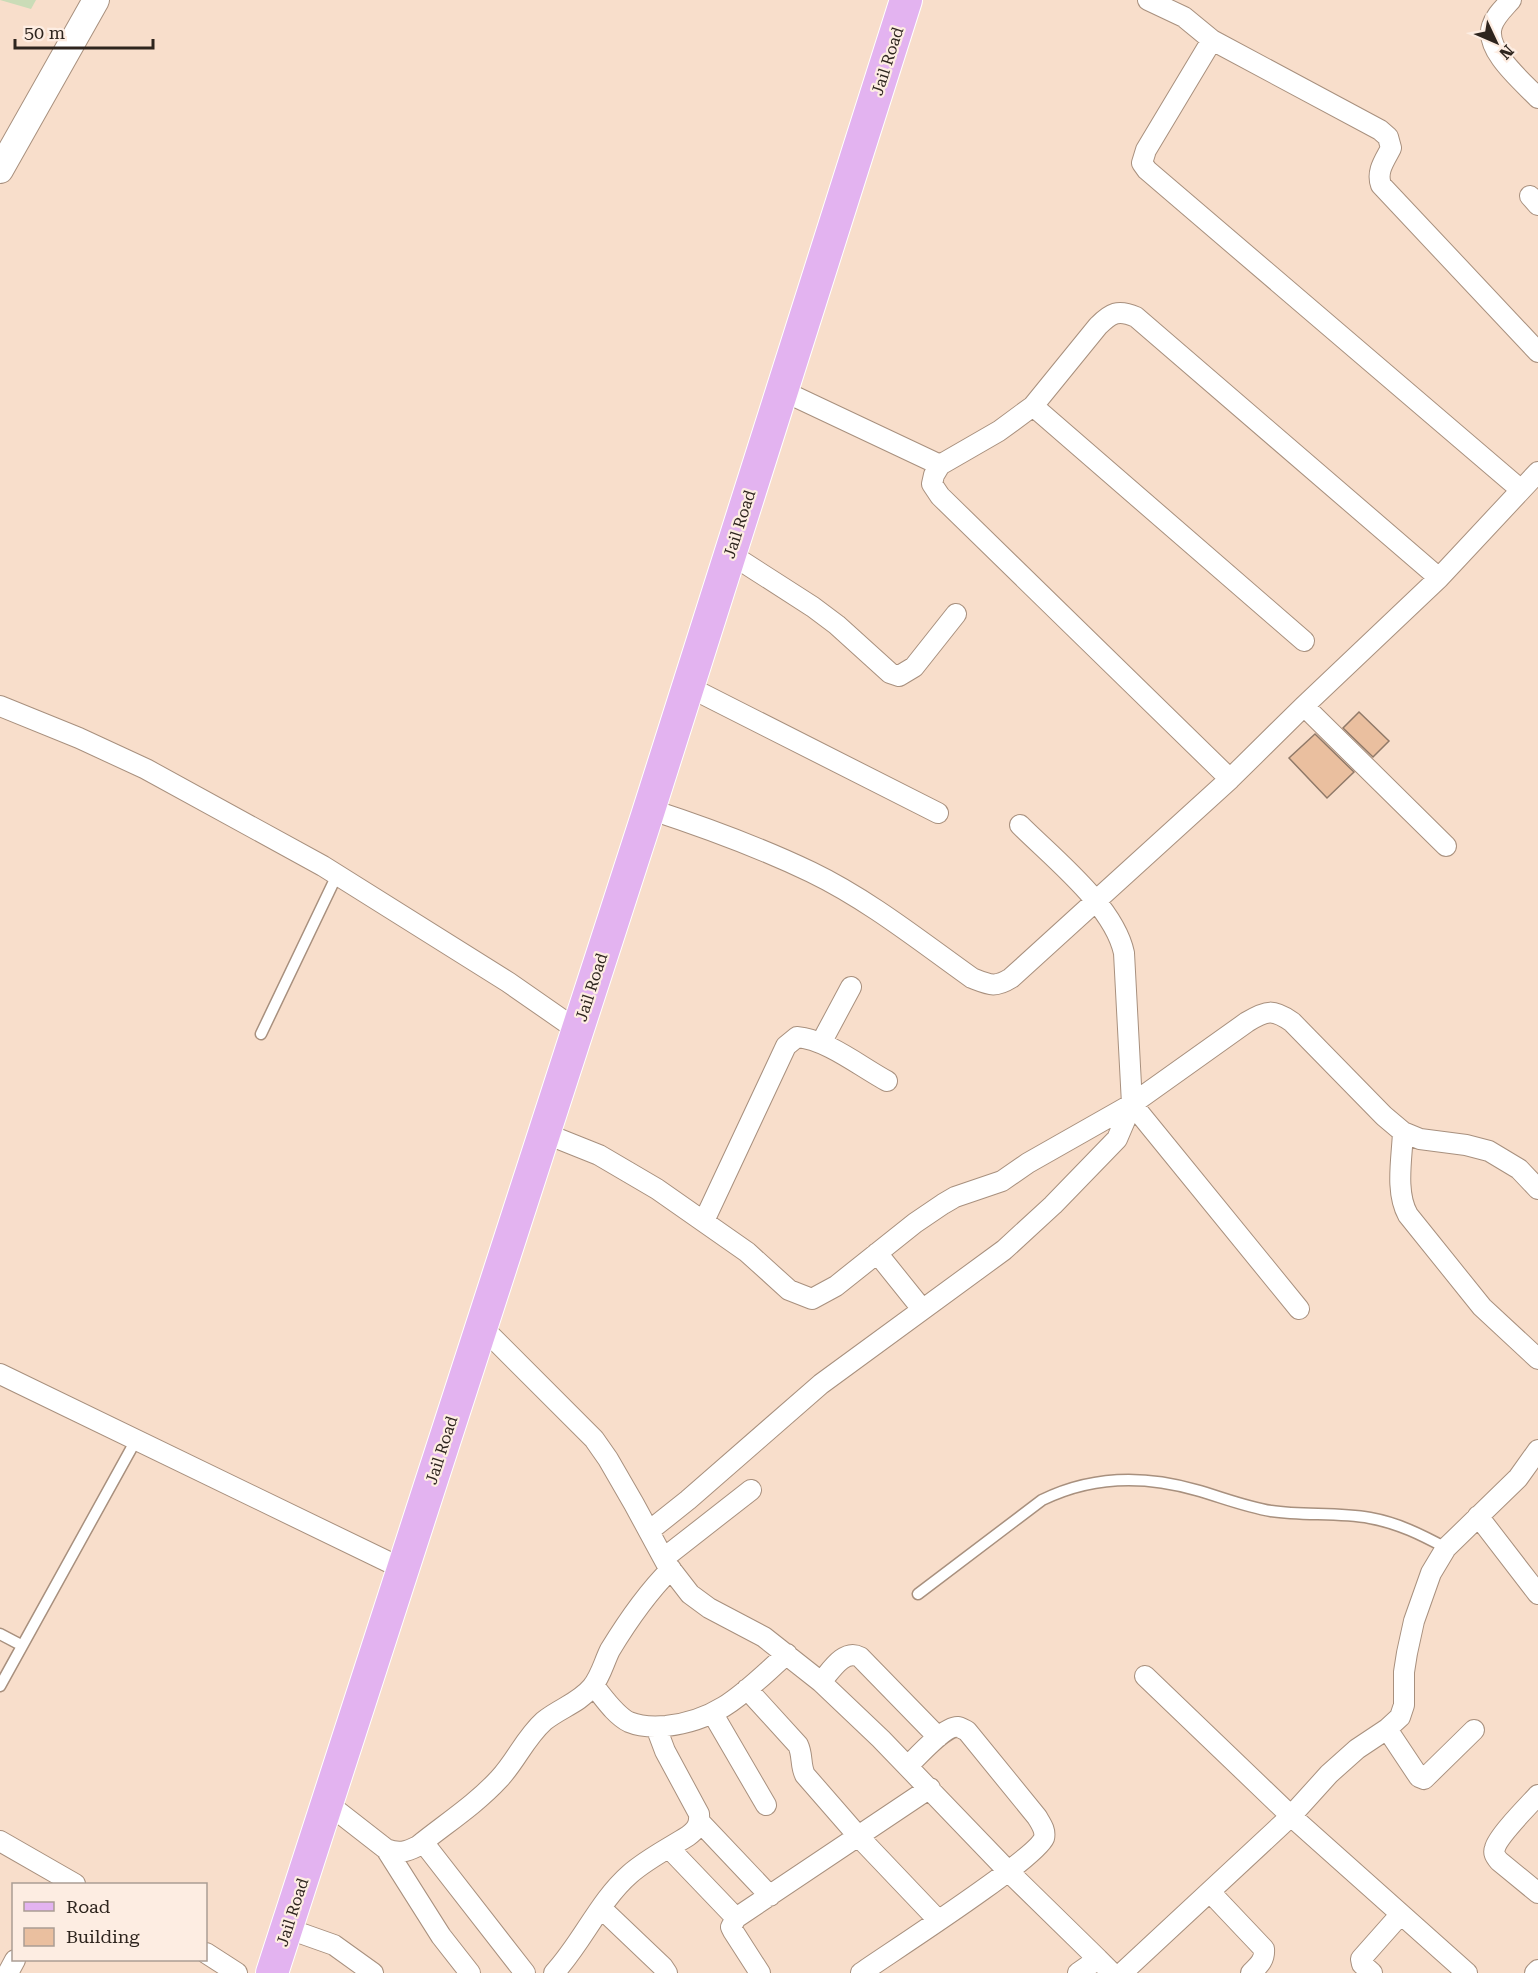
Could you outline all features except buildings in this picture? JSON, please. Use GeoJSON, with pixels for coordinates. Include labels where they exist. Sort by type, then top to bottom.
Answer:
{"type":"FeatureCollection","features":[{"type":"Feature","properties":{"kind":"main road","name":"Jail Road"},"geometry":{"type":"LineString","coordinates":[[272,1973],[649,809],[906,0]]}},
{"type":"Feature","properties":{"kind":"street"},"geometry":{"type":"LineString","coordinates":[[0,170],[96,0]]}},
{"type":"Feature","properties":{"kind":"street"},"geometry":{"type":"LineString","coordinates":[[1148,0],[1187,9],[1212,40],[1380,130],[1388,137],[1391,148],[1378,177],[1381,185],[1538,352]]}},
{"type":"Feature","properties":{"kind":"street"},"geometry":{"type":"LineString","coordinates":[[1511,0],[1491,27],[1491,38],[1495,51],[1538,98]]}},
{"type":"Feature","properties":{"kind":"street"},"geometry":{"type":"LineString","coordinates":[[1212,40],[1146,150],[1142,164],[1521,490]]}},
{"type":"Feature","properties":{"kind":"street"},"geometry":{"type":"LineString","coordinates":[[1230,778],[940,496],[932,484],[940,465],[999,431],[1033,406],[1098,326],[1109,315],[1124,312],[1136,317],[1439,578]]}},
{"type":"Feature","properties":{"kind":"street"},"geometry":{"type":"LineString","coordinates":[[781,390],[940,465]]}},
{"type":"Feature","properties":{"kind":"street"},"geometry":{"type":"LineString","coordinates":[[1033,406],[1304,641]]}},
{"type":"Feature","properties":{"kind":"street"},"geometry":{"type":"LineString","coordinates":[[649,809],[706,828],[812,872],[864,902],[972,978],[999,986],[1011,978],[1097,901],[1230,778],[1439,578],[1538,472]]}},
{"type":"Feature","properties":{"kind":"street"},"geometry":{"type":"LineString","coordinates":[[729,553],[813,607],[837,625],[890,673],[899,676],[915,668],[956,614]]}},
{"type":"Feature","properties":{"kind":"street"},"geometry":{"type":"LineString","coordinates":[[687,686],[938,813]]}},
{"type":"Feature","properties":{"kind":"street"},"geometry":{"type":"LineString","coordinates":[[1304,705],[1446,846]]}},
{"type":"Feature","properties":{"kind":"street"},"geometry":{"type":"LineString","coordinates":[[0,706],[147,769],[338,875],[508,982],[577,1030]]}},
{"type":"Feature","properties":{"kind":"street"},"geometry":{"type":"LineString","coordinates":[[649,1531],[821,1384],[1004,1250],[1030,1228],[1117,1139],[1132,1104],[1124,953],[1121,939],[1097,901],[1020,825]]}},
{"type":"Feature","properties":{"kind":"street"},"geometry":{"type":"LineString","coordinates":[[821,1043],[851,987]]}},
{"type":"Feature","properties":{"kind":"street"},"geometry":{"type":"LineString","coordinates":[[544,1133],[617,1164],[657,1188],[747,1252],[789,1290],[812,1299],[822,1296],[836,1286],[943,1204],[955,1197],[1002,1181],[1028,1163],[1132,1104],[1263,1012],[1279,1013],[1292,1022],[1384,1116],[1403,1132],[1419,1139],[1466,1145],[1489,1151],[1519,1169],[1538,1189]]}},
{"type":"Feature","properties":{"kind":"street"},"geometry":{"type":"LineString","coordinates":[[704,1221],[786,1046],[797,1037],[810,1038],[821,1043],[887,1081]]}},
{"type":"Feature","properties":{"kind":"street"},"geometry":{"type":"LineString","coordinates":[[1132,1104],[1299,1309]]}},
{"type":"Feature","properties":{"kind":"street"},"geometry":{"type":"LineString","coordinates":[[1403,1132],[1401,1191],[1402,1202],[1408,1215],[1482,1307],[1538,1359]]}},
{"type":"Feature","properties":{"kind":"street"},"geometry":{"type":"LineString","coordinates":[[877,1253],[922,1309]]}},
{"type":"Feature","properties":{"kind":"street"},"geometry":{"type":"LineString","coordinates":[[482,1326],[594,1440],[608,1459],[667,1564],[690,1594],[709,1608],[753,1630],[821,1682],[908,1766],[1008,1871],[1105,1966]]}},
{"type":"Feature","properties":{"kind":"street"},"geometry":{"type":"LineString","coordinates":[[0,1374],[403,1569]]}},
{"type":"Feature","properties":{"kind":"street"},"geometry":{"type":"LineString","coordinates":[[1122,1973],[1291,1816],[1329,1773],[1357,1749],[1387,1730],[1400,1717],[1404,1706],[1404,1672],[1414,1621],[1431,1573],[1446,1548],[1518,1478],[1538,1450]]}},
{"type":"Feature","properties":{"kind":"street"},"geometry":{"type":"LineString","coordinates":[[327,1803],[386,1849],[397,1853],[407,1852],[423,1842],[492,1787],[544,1721],[581,1699],[594,1686],[612,1648],[667,1564],[751,1490]]}},
{"type":"Feature","properties":{"kind":"street"},"geometry":{"type":"LineString","coordinates":[[1478,1516],[1538,1594]]}},
{"type":"Feature","properties":{"kind":"street"},"geometry":{"type":"LineString","coordinates":[[594,1686],[615,1711],[628,1722],[656,1727],[689,1722],[713,1714],[726,1706],[787,1654]]}},
{"type":"Feature","properties":{"kind":"street"},"geometry":{"type":"LineString","coordinates":[[821,1682],[842,1659],[848,1654],[854,1654],[860,1657],[938,1737]]}},
{"type":"Feature","properties":{"kind":"street"},"geometry":{"type":"LineString","coordinates":[[1145,1676],[1291,1816],[1467,1973]]}},
{"type":"Feature","properties":{"kind":"street"},"geometry":{"type":"LineString","coordinates":[[747,1689],[798,1745],[801,1753],[801,1768],[805,1775],[859,1837],[938,1920]]}},
{"type":"Feature","properties":{"kind":"street"},"geometry":{"type":"LineString","coordinates":[[713,1714],[766,1805]]}},
{"type":"Feature","properties":{"kind":"street"},"geometry":{"type":"LineString","coordinates":[[554,1973],[576,1947],[602,1908],[630,1875],[696,1830],[700,1822],[699,1814],[665,1751],[656,1727]]}},
{"type":"Feature","properties":{"kind":"street"},"geometry":{"type":"LineString","coordinates":[[864,1972],[1008,1871],[1036,1849],[1044,1838],[1044,1829],[1037,1817],[967,1731],[959,1727],[952,1728],[938,1737],[908,1766]]}},
{"type":"Feature","properties":{"kind":"street"},"geometry":{"type":"LineString","coordinates":[[1387,1730],[1422,1779],[1427,1778],[1474,1730]]}},
{"type":"Feature","properties":{"kind":"street"},"geometry":{"type":"LineString","coordinates":[[760,1973],[733,1931],[732,1923],[736,1918],[930,1788]]}},
{"type":"Feature","properties":{"kind":"street"},"geometry":{"type":"LineString","coordinates":[[1538,1795],[1501,1837],[1494,1850],[1494,1855],[1538,1893]]}},
{"type":"Feature","properties":{"kind":"street"},"geometry":{"type":"LineString","coordinates":[[700,1822],[770,1896]]}},
{"type":"Feature","properties":{"kind":"street"},"geometry":{"type":"LineString","coordinates":[[0,1841],[62,1881]]}},
{"type":"Feature","properties":{"kind":"street"},"geometry":{"type":"LineString","coordinates":[[423,1842],[525,1973]]}},
{"type":"Feature","properties":{"kind":"street"},"geometry":{"type":"LineString","coordinates":[[669,1848],[736,1918]]}},
{"type":"Feature","properties":{"kind":"street"},"geometry":{"type":"LineString","coordinates":[[386,1849],[441,1936],[470,1973]]}},
{"type":"Feature","properties":{"kind":"street"},"geometry":{"type":"LineString","coordinates":[[1210,1892],[1264,1949],[1265,1956],[1261,1964],[1251,1973]]}},
{"type":"Feature","properties":{"kind":"street"},"geometry":{"type":"LineString","coordinates":[[602,1908],[667,1973]]}},
{"type":"Feature","properties":{"kind":"street"},"geometry":{"type":"LineString","coordinates":[[1372,1973],[1362,1964],[1361,1959],[1400,1915]]}},
{"type":"Feature","properties":{"kind":"street"},"geometry":{"type":"LineString","coordinates":[[286,1928],[334,1946],[373,1973]]}},
{"type":"Feature","properties":{"kind":"street"},"geometry":{"type":"LineString","coordinates":[[207,1954],[237,1973]]}},
{"type":"Feature","properties":{"kind":"street"},"geometry":{"type":"LineString","coordinates":[[1078,1973],[1105,1966]]}},
{"type":"Feature","properties":{"kind":"lane"},"geometry":{"type":"LineString","coordinates":[[261,1034],[338,875]]}},
{"type":"Feature","properties":{"kind":"lane"},"geometry":{"type":"LineString","coordinates":[[0,1686],[136,1440]]}},
{"type":"Feature","properties":{"kind":"lane"},"geometry":{"type":"LineString","coordinates":[[918,1594],[1042,1500],[1064,1489],[1089,1482],[1125,1479],[1163,1482],[1268,1511],[1371,1518],[1406,1527],[1446,1548]]}},
{"type":"Feature","properties":{"kind":"lane"},"geometry":{"type":"LineString","coordinates":[[0,1634],[21,1645]]}},
{"type":"Feature","properties":{"kind":"green space"},"geometry":{"type":"Polygon","coordinates":[[[0,0],[36,0],[31,9],[0,0]]]}}]}
